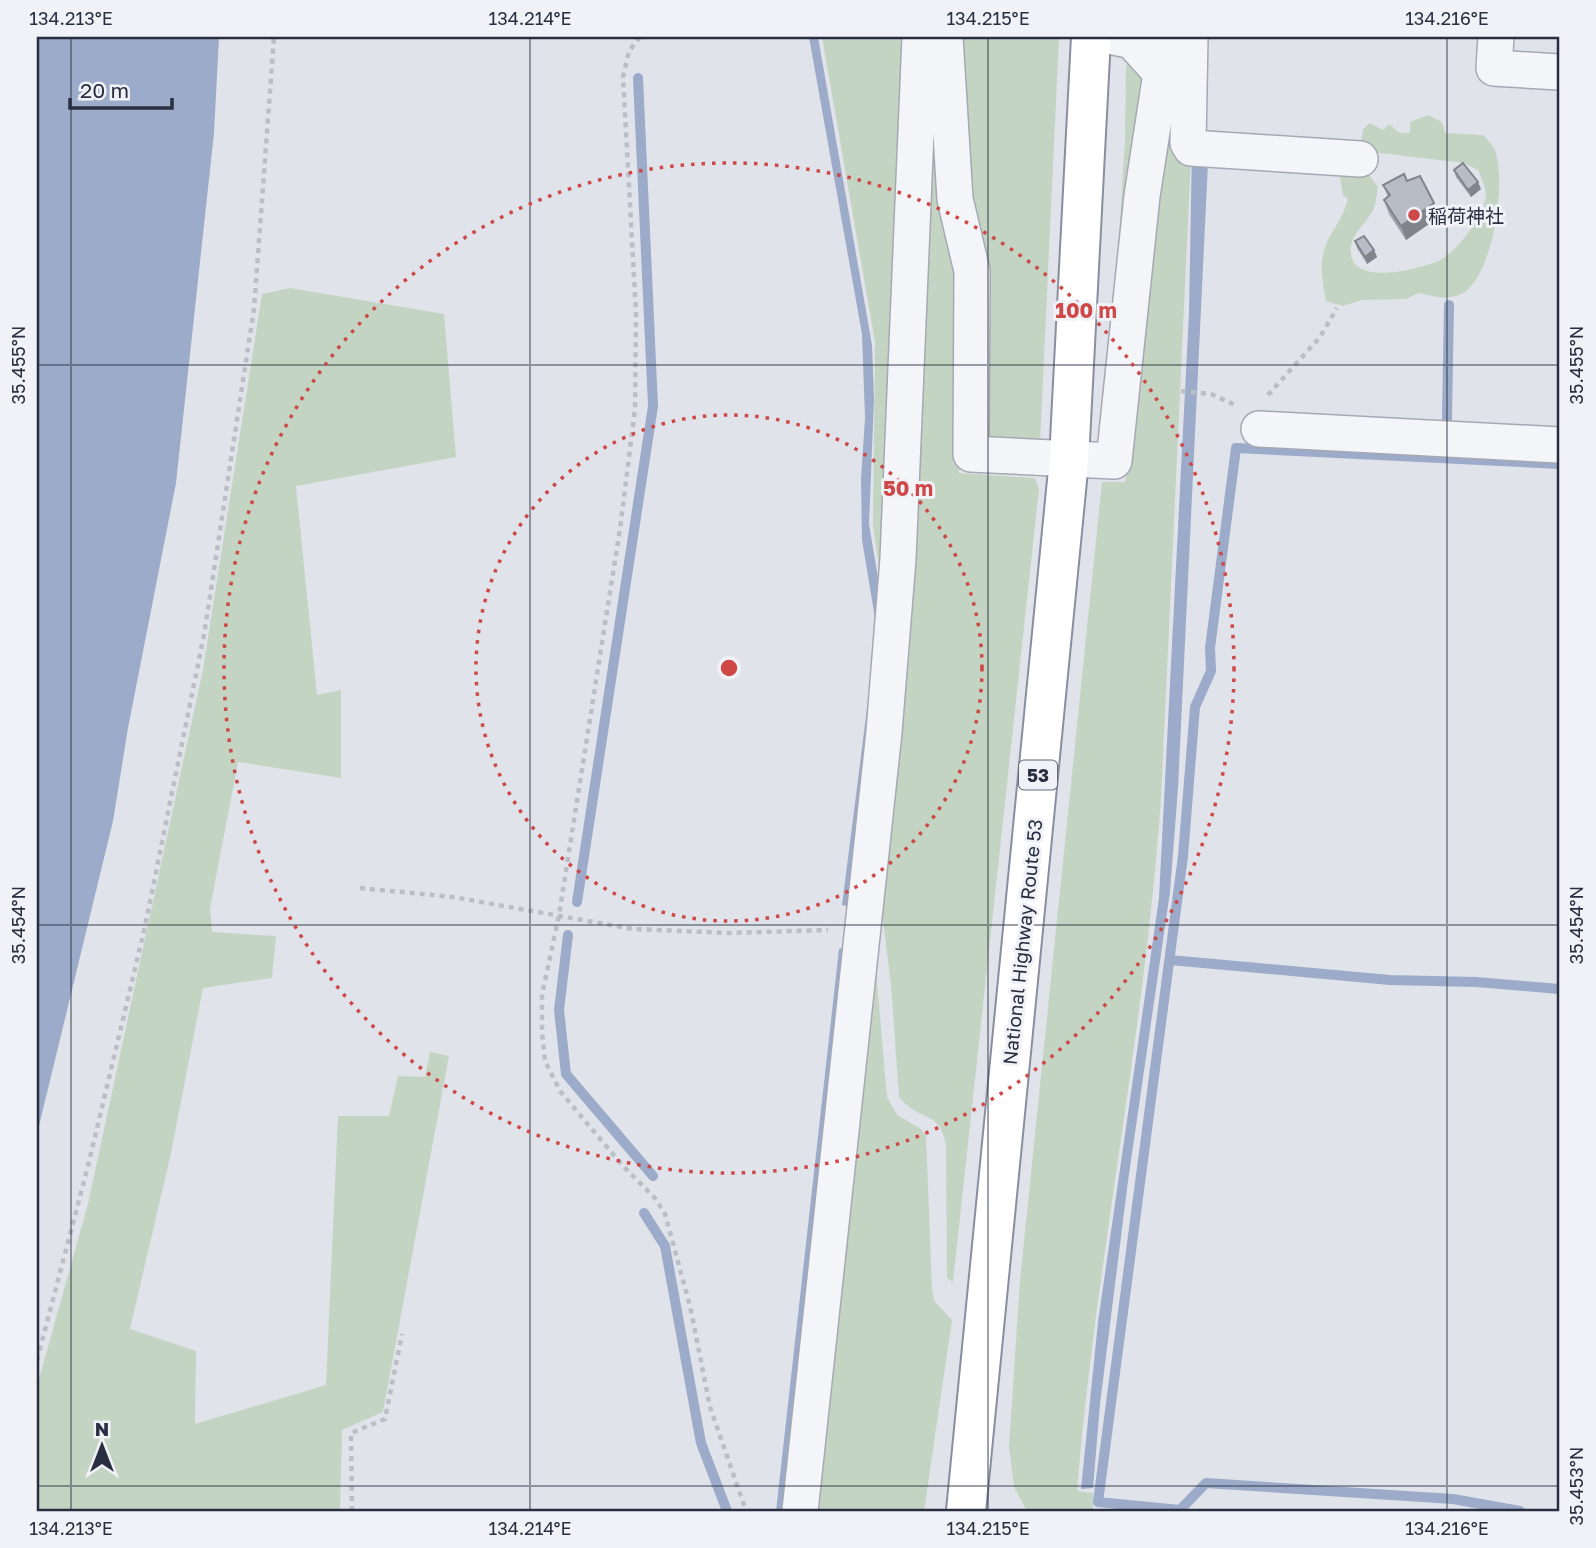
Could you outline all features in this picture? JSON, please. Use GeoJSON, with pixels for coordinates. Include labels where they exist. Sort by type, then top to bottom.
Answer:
{"type":"FeatureCollection","features":[{"type":"Feature","properties":{"kind":"highway","name":"National Highway Route 53"},"geometry":{"type":"LineString","coordinates":[[966,1511],[1069,460],[1091,37]]}},
{"type":"Feature","properties":{"kind":"street"},"geometry":{"type":"LineString","coordinates":[[800,1511],[898,559],[920,37]]}},
{"type":"Feature","properties":{"kind":"street"},"geometry":{"type":"LineString","coordinates":[[945,37],[955,200],[972,271],[971,454],[1114,461],[1142,196],[1169,37]]}},
{"type":"Feature","properties":{"kind":"street"},"geometry":{"type":"LineString","coordinates":[[1113,37],[1132,41],[1161,73]]}},
{"type":"Feature","properties":{"kind":"street"},"geometry":{"type":"LineString","coordinates":[[1190,37],[1188,143],[1191,149],[1360,159]]}},
{"type":"Feature","properties":{"kind":"street"},"geometry":{"type":"LineString","coordinates":[[1496,37],[1494,68],[1559,72]]}},
{"type":"Feature","properties":{"kind":"street"},"geometry":{"type":"LineString","coordinates":[[1254,423],[1559,445]]}},
{"type":"Feature","properties":{"kind":"path"},"geometry":{"type":"LineString","coordinates":[[37,1360],[87,1170],[144,931],[204,635],[254,309],[274,37]]}},
{"type":"Feature","properties":{"kind":"path"},"geometry":{"type":"LineString","coordinates":[[640,37],[629,51],[623,77],[636,313],[635,408],[620,529],[559,915],[542,995],[545,1061],[560,1091],[622,1165],[655,1198],[666,1214],[690,1306],[710,1407],[746,1511]]}},
{"type":"Feature","properties":{"kind":"path"},"geometry":{"type":"LineString","coordinates":[[1181,391],[1211,394],[1234,404],[1254,423],[1320,337],[1337,308]]}},
{"type":"Feature","properties":{"kind":"path"},"geometry":{"type":"LineString","coordinates":[[360,888],[453,897],[633,929],[679,932],[862,928]]}},
{"type":"Feature","properties":{"kind":"path"},"geometry":{"type":"LineString","coordinates":[[352,1511],[351,1433],[385,1419],[402,1334]]}},
{"type":"Feature","properties":{"kind":"green space"},"geometry":{"type":"Polygon","coordinates":[[[822,37],[914,37],[886,613],[873,526],[875,342],[822,37]]]}},
{"type":"Feature","properties":{"kind":"green space"},"geometry":{"type":"Polygon","coordinates":[[[925,37],[965,360],[959,473],[1035,478],[1039,489],[953,1282],[947,1278],[946,1145],[943,1133],[934,1121],[915,1111],[899,1097],[891,985],[879,888],[925,37]]]}},
{"type":"Feature","properties":{"kind":"green space"},"geometry":{"type":"Polygon","coordinates":[[[952,37],[1059,37],[1040,444],[988,439],[952,37]]]}},
{"type":"Feature","properties":{"kind":"green space"},"geometry":{"type":"Polygon","coordinates":[[[1129,61],[1147,89],[1113,333],[1125,140],[1126,66],[1129,61]]]}},
{"type":"Feature","properties":{"kind":"green space"},"geometry":{"type":"Polygon","coordinates":[[[1167,96],[1191,157],[1161,799],[1144,972],[1096,1318],[1077,1491],[1093,1493],[1093,1510],[1104,1511],[1027,1511],[1014,1487],[1009,1447],[1020,1280],[1102,482],[1125,482],[1167,96]]]}},
{"type":"Feature","properties":{"kind":"green space"},"geometry":{"type":"Polygon","coordinates":[[[1428,115],[1442,122],[1445,133],[1483,135],[1494,148],[1498,162],[1498,203],[1495,227],[1482,269],[1472,285],[1461,294],[1450,297],[1418,293],[1406,299],[1362,300],[1343,306],[1326,301],[1322,278],[1323,255],[1348,199],[1343,195],[1340,178],[1351,165],[1363,167],[1378,187],[1374,208],[1352,241],[1351,254],[1355,264],[1363,270],[1388,273],[1436,262],[1452,252],[1480,214],[1486,196],[1478,170],[1464,163],[1355,150],[1361,143],[1363,129],[1370,123],[1383,130],[1389,124],[1400,133],[1410,133],[1410,122],[1428,115]]]}},
{"type":"Feature","properties":{"kind":"green space"},"geometry":{"type":"Polygon","coordinates":[[[290,288],[444,314],[456,457],[296,486],[317,695],[341,690],[341,778],[238,762],[210,908],[212,932],[276,936],[272,978],[203,988],[171,1153],[130,1329],[196,1351],[195,1424],[326,1385],[338,1116],[389,1116],[398,1076],[425,1077],[430,1052],[449,1056],[383,1412],[342,1430],[340,1511],[37,1511],[37,1386],[88,1204],[203,669],[262,294],[290,288]]]}},
{"type":"Feature","properties":{"kind":"green space"},"geometry":{"type":"Polygon","coordinates":[[[875,959],[887,1097],[897,1115],[921,1129],[926,1136],[932,1288],[934,1301],[952,1320],[924,1511],[808,1511],[875,959]]]}},
{"type":"Feature","properties":{"kind":"water"},"geometry":{"type":"Polygon","coordinates":[[[37,37],[219,37],[214,133],[176,483],[128,728],[113,821],[37,1134],[37,37]]]}},
{"type":"Feature","properties":{"kind":"water"},"geometry":{"type":"Polygon","coordinates":[[[809,37],[818,37],[872,345],[874,399],[869,524],[881,596],[854,908],[842,905],[877,630],[862,540],[861,479],[865,418],[862,334],[809,37]]]}},
{"type":"Feature","properties":{"kind":"water"},"geometry":{"type":"Polygon","coordinates":[[[1194,37],[1208,37],[1205,77],[1208,163],[1178,788],[1170,892],[1128,1181],[1100,1404],[1093,1488],[1081,1489],[1098,1322],[1159,898],[1189,313],[1194,37]]]}},
{"type":"Feature","properties":{"kind":"water"},"geometry":{"type":"Polygon","coordinates":[[[853,944],[789,1511],[776,1511],[839,949],[853,944]]]}},
{"type":"Feature","properties":{"kind":"building"},"geometry":{"type":"Polygon","coordinates":[[[1463,163],[1478,182],[1468,190],[1454,170],[1463,163]]]}},
{"type":"Feature","properties":{"kind":"building"},"geometry":{"type":"Polygon","coordinates":[[[1404,174],[1407,181],[1420,176],[1434,203],[1401,226],[1384,200],[1390,195],[1383,185],[1404,174]]]}},
{"type":"Feature","properties":{"kind":"building"},"geometry":{"type":"Polygon","coordinates":[[[1364,236],[1374,250],[1365,257],[1355,241],[1364,236]]]}},
{"type":"Feature","properties":{"kind":"waterway"},"geometry":{"type":"LineString","coordinates":[[577,902],[653,406],[638,78]]}},
{"type":"Feature","properties":{"kind":"waterway"},"geometry":{"type":"LineString","coordinates":[[1447,419],[1449,305]]}},
{"type":"Feature","properties":{"kind":"waterway"},"geometry":{"type":"LineString","coordinates":[[1520,1511],[1453,1499],[1206,1483],[1180,1510],[1098,1502],[1183,856],[1195,707],[1211,671],[1210,648],[1236,448],[1559,464]]}},
{"type":"Feature","properties":{"kind":"waterway"},"geometry":{"type":"LineString","coordinates":[[568,935],[559,1010],[566,1074],[653,1176]]}},
{"type":"Feature","properties":{"kind":"waterway"},"geometry":{"type":"LineString","coordinates":[[1170,960],[1390,980],[1476,982],[1559,989]]}},
{"type":"Feature","properties":{"kind":"waterway"},"geometry":{"type":"LineString","coordinates":[[644,1213],[665,1246],[701,1443],[727,1511]]}},
{"type":"Feature","properties":{"kind":"place","name":"稲荷神社"},"geometry":{"type":"Point","coordinates":[1414,215]}}]}
